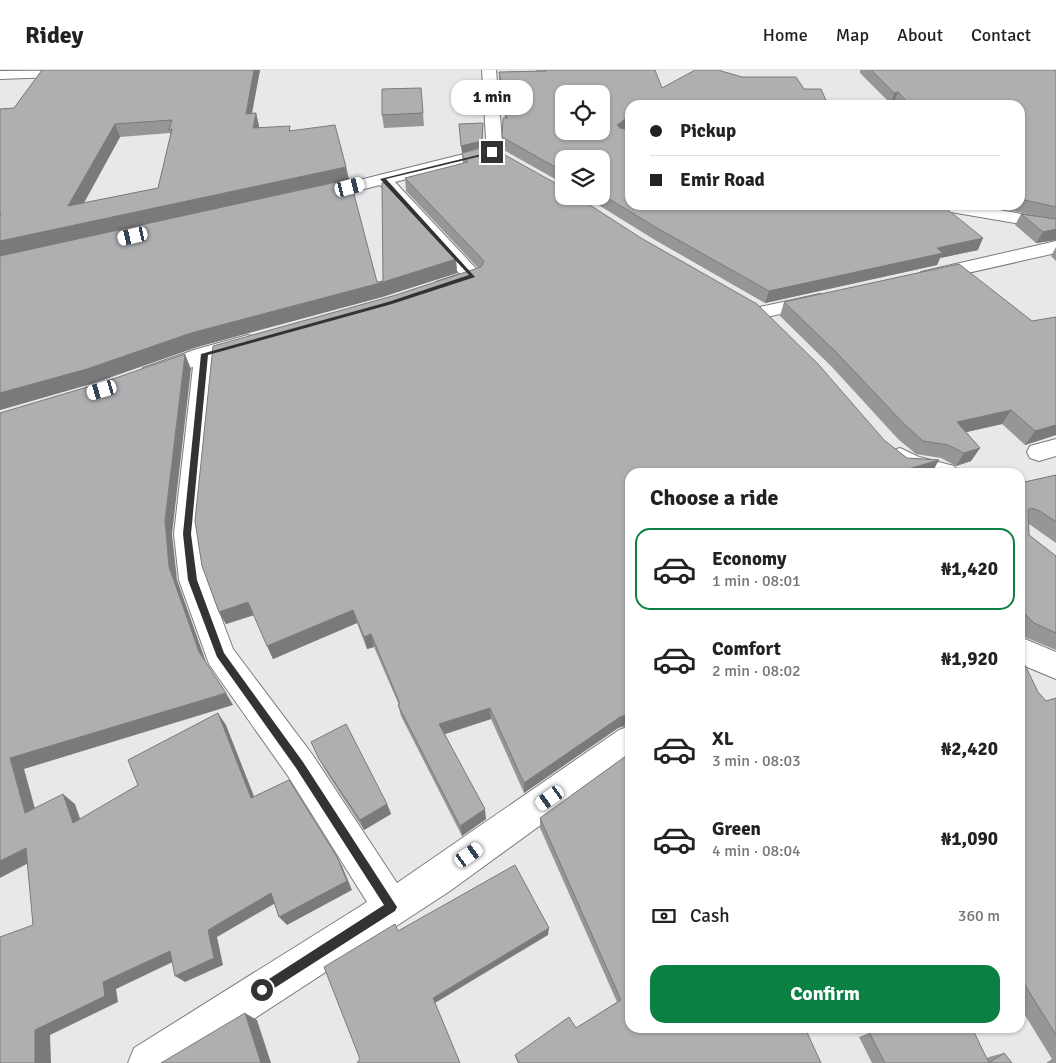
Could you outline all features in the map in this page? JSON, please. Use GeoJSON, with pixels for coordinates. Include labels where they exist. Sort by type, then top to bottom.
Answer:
{"type":"FeatureCollection","features":[{"type":"Feature","properties":{"kind":"street"},"geometry":{"type":"LineString","coordinates":[[0,75],[138,70]]}},
{"type":"Feature","properties":{"kind":"street"},"geometry":{"type":"LineString","coordinates":[[489,70],[494,140],[492,152]]}},
{"type":"Feature","properties":{"kind":"street"},"geometry":{"type":"LineString","coordinates":[[298,200],[492,152],[509,162]]}},
{"type":"Feature","properties":{"kind":"street"},"geometry":{"type":"LineString","coordinates":[[383,179],[473,276],[424,292]]}},
{"type":"Feature","properties":{"kind":"street"},"geometry":{"type":"LineString","coordinates":[[968,210],[1056,225]]}},
{"type":"Feature","properties":{"kind":"street"},"geometry":{"type":"LineString","coordinates":[[912,280],[1056,247]]}},
{"type":"Feature","properties":{"kind":"street"},"geometry":{"type":"LineString","coordinates":[[780,332],[755,307],[837,296]]}},
{"type":"Feature","properties":{"kind":"street"},"geometry":{"type":"LineString","coordinates":[[130,380],[204,354],[267,337]]}},
{"type":"Feature","properties":{"kind":"street"},"geometry":{"type":"LineString","coordinates":[[204,354],[187,534],[192,580],[220,654],[300,765],[391,907]]}},
{"type":"Feature","properties":{"kind":"street"},"geometry":{"type":"LineString","coordinates":[[888,446],[909,464],[936,468]]}},
{"type":"Feature","properties":{"kind":"street"},"geometry":{"type":"LineString","coordinates":[[1025,652],[1056,666]]}},
{"type":"Feature","properties":{"kind":"street"},"geometry":{"type":"LineString","coordinates":[[149,1063],[437,878],[625,745]]}},
{"type":"Feature","properties":{"kind":"building"},"geometry":{"type":"Polygon","coordinates":[[[42,70],[254,70],[246,114],[256,113],[253,128],[290,126],[289,131],[335,125],[346,167],[0,241],[0,109],[14,108],[42,70]],[[172,120],[115,124],[68,206],[158,188],[172,129],[169,130],[172,120]]]}},
{"type":"Feature","properties":{"kind":"building"},"geometry":{"type":"Polygon","coordinates":[[[655,70],[662,88],[695,70],[718,70],[742,77],[796,77],[804,89],[821,89],[826,100],[625,100],[625,119],[617,125],[625,129],[625,209],[610,199],[610,150],[555,150],[555,167],[502,137],[503,118],[507,118],[499,72],[655,70]]]}},
{"type":"Feature","properties":{"kind":"building"},"geometry":{"type":"Polygon","coordinates":[[[871,70],[1056,70],[1056,207],[1025,200],[1025,100],[905,100],[898,92],[894,93],[871,70]]]}},
{"type":"Feature","properties":{"kind":"building"},"geometry":{"type":"Polygon","coordinates":[[[421,88],[423,113],[382,115],[382,89],[421,88]]]}},
{"type":"Feature","properties":{"kind":"building"},"geometry":{"type":"Polygon","coordinates":[[[483,123],[482,141],[461,146],[459,124],[483,123]]]}},
{"type":"Feature","properties":{"kind":"building"},"geometry":{"type":"Polygon","coordinates":[[[489,146],[555,183],[555,205],[590,205],[641,238],[757,304],[819,365],[884,440],[907,458],[939,460],[912,468],[625,468],[625,716],[620,717],[524,783],[490,708],[439,724],[485,809],[460,826],[398,705],[400,704],[371,634],[364,637],[353,610],[267,646],[248,602],[219,612],[202,566],[195,521],[213,346],[396,295],[481,267],[484,261],[405,178],[468,162],[462,153],[489,146]]]}},
{"type":"Feature","properties":{"kind":"building"},"geometry":{"type":"Polygon","coordinates":[[[350,179],[377,282],[383,281],[382,183],[385,183],[456,259],[380,283],[191,333],[87,369],[0,393],[0,256],[350,179]]]}},
{"type":"Feature","properties":{"kind":"building"},"geometry":{"type":"Polygon","coordinates":[[[627,210],[948,210],[983,238],[937,248],[943,253],[769,291],[627,210]]]}},
{"type":"Feature","properties":{"kind":"building"},"geometry":{"type":"Polygon","coordinates":[[[1021,214],[1056,219],[1056,229],[1043,232],[1021,214]]]}},
{"type":"Feature","properties":{"kind":"building"},"geometry":{"type":"Polygon","coordinates":[[[959,264],[1032,321],[1056,317],[1056,425],[1035,431],[1011,410],[957,422],[980,448],[964,453],[948,445],[923,441],[784,302],[959,264]]]}},
{"type":"Feature","properties":{"kind":"building"},"geometry":{"type":"Polygon","coordinates":[[[185,354],[165,520],[169,567],[199,652],[226,693],[10,758],[25,813],[63,794],[73,823],[138,785],[128,760],[218,713],[251,798],[289,780],[337,857],[347,881],[279,917],[271,893],[208,930],[214,958],[175,976],[170,951],[103,982],[105,996],[35,1030],[35,1063],[0,1063],[0,937],[33,925],[26,848],[0,861],[0,413],[104,382],[185,354]]]}},
{"type":"Feature","properties":{"kind":"building"},"geometry":{"type":"Polygon","coordinates":[[[1056,475],[1056,522],[1040,511],[1031,508],[1028,510],[1029,535],[1056,556],[1056,633],[1034,623],[1025,614],[1025,482],[1056,475]]]}},
{"type":"Feature","properties":{"kind":"building"},"geometry":{"type":"Polygon","coordinates":[[[1025,665],[1038,692],[1046,701],[1056,698],[1056,1035],[1025,985],[1025,665]]]}},
{"type":"Feature","properties":{"kind":"building"},"geometry":{"type":"Polygon","coordinates":[[[346,724],[387,804],[360,820],[319,759],[311,742],[346,724]]]}},
{"type":"Feature","properties":{"kind":"building"},"geometry":{"type":"Polygon","coordinates":[[[625,757],[625,1033],[807,1033],[821,1063],[519,1063],[515,1055],[569,1017],[576,1028],[621,1000],[540,818],[625,757]]]}},
{"type":"Feature","properties":{"kind":"building"},"geometry":{"type":"Polygon","coordinates":[[[515,865],[549,928],[433,998],[460,1063],[357,1063],[360,1059],[324,967],[395,924],[398,931],[515,865]]]}},
{"type":"Feature","properties":{"kind":"building"},"geometry":{"type":"Polygon","coordinates":[[[245,1013],[261,1063],[161,1063],[245,1013]]]}},
{"type":"Feature","properties":{"kind":"building"},"geometry":{"type":"Polygon","coordinates":[[[870,1033],[974,1033],[989,1063],[885,1063],[870,1033]]]}},
{"type":"Feature","properties":{"kind":"building"},"geometry":{"type":"Polygon","coordinates":[[[1004,1053],[1012,1063],[989,1063],[1004,1053]]]}},
{"type":"Feature","properties":{"kind":"route"},"geometry":{"type":"LineString","coordinates":[[262,990],[391,907],[300,765],[220,654],[192,580],[187,534],[204,354],[390,303],[473,276],[383,179],[492,152]]}}]}
